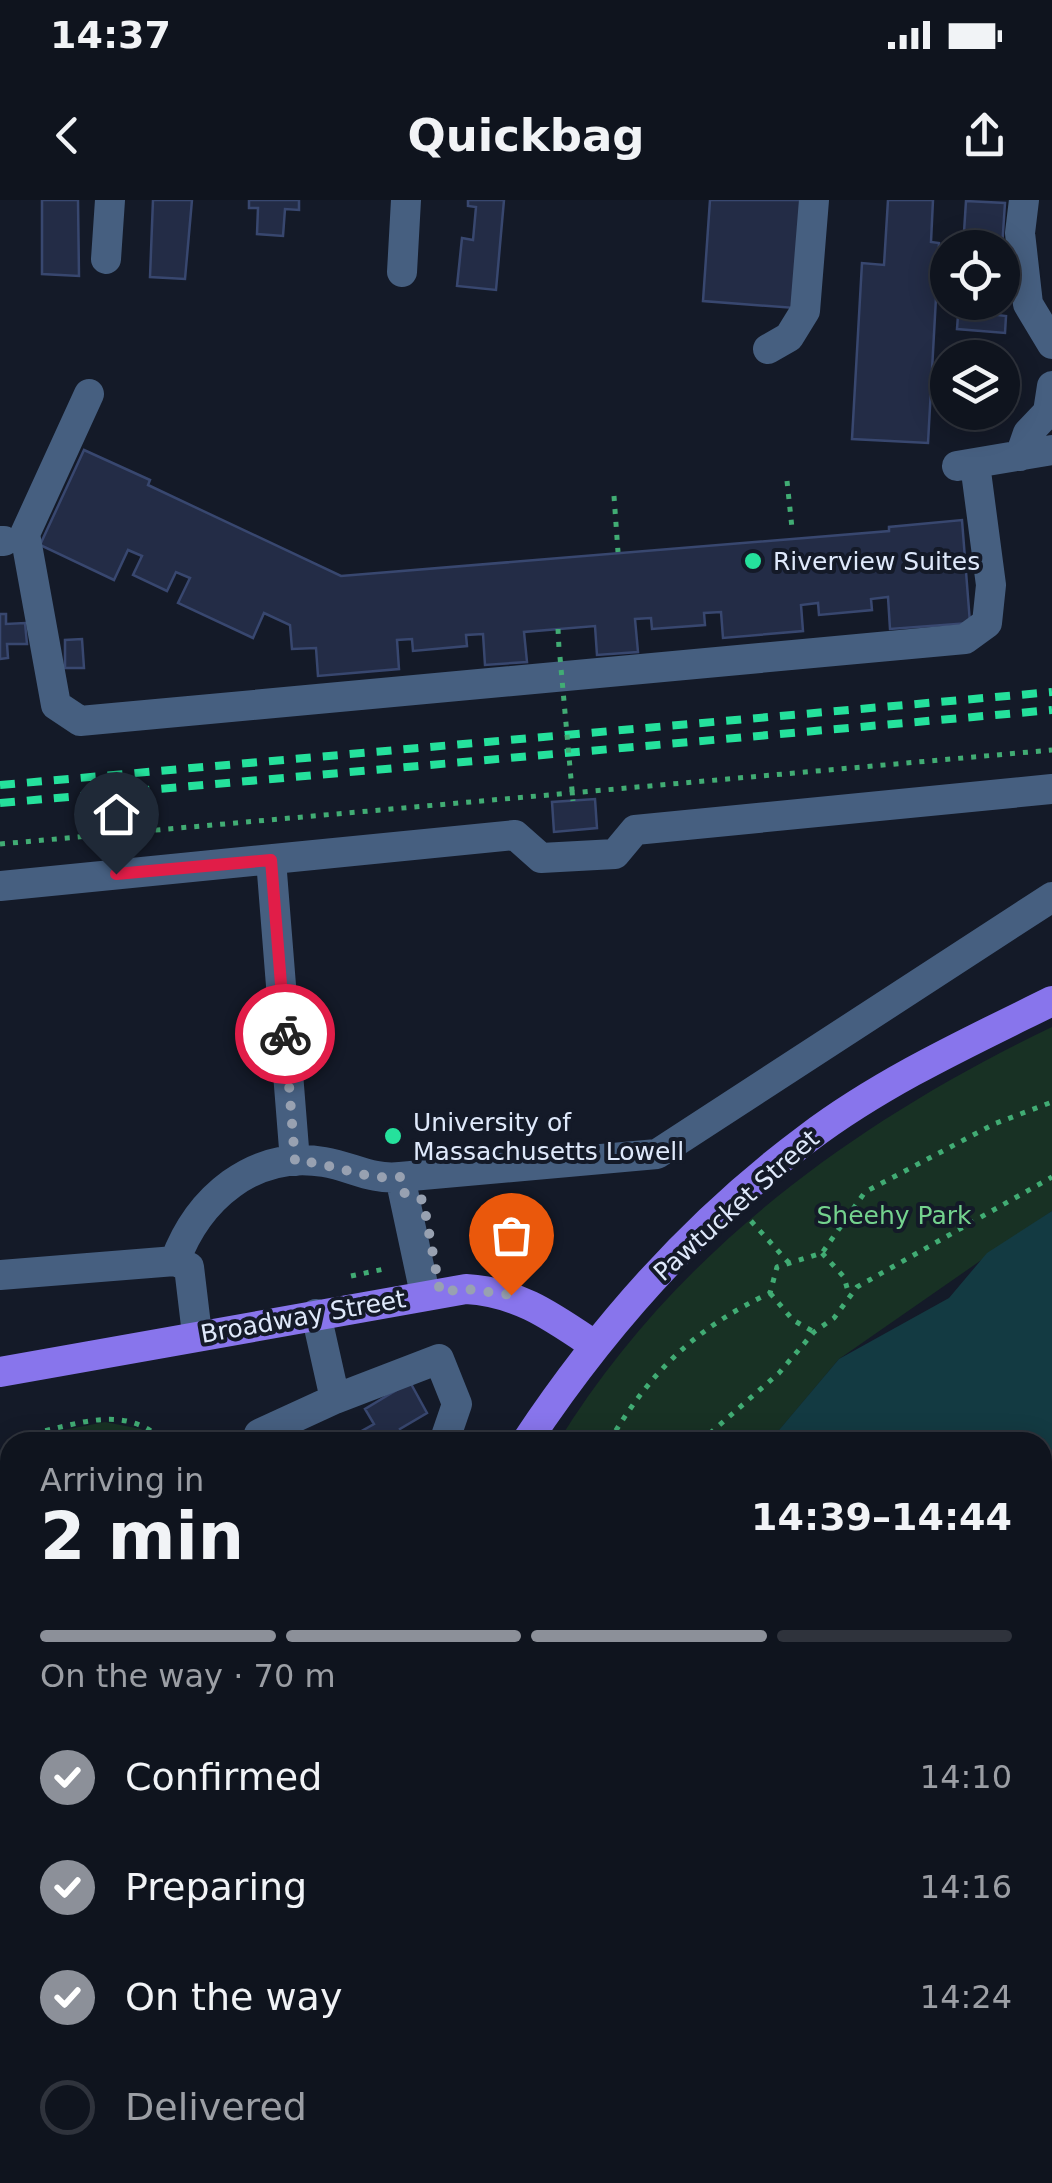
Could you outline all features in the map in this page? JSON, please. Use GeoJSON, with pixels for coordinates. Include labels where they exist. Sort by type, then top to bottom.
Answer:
{"type":"FeatureCollection","features":[{"type":"Feature","properties":{"kind":"main road","name":"Pawtucket Street"},"geometry":{"type":"LineString","coordinates":[[533,1432],[594,1344],[641,1290],[733,1201],[808,1138],[866,1099],[1052,1001]]}},
{"type":"Feature","properties":{"kind":"main road","name":"Broadway Street"},"geometry":{"type":"LineString","coordinates":[[0,1372],[466,1289],[511,1295],[594,1344]]}},
{"type":"Feature","properties":{"kind":"street"},"geometry":{"type":"LineString","coordinates":[[106,259],[110,200]]}},
{"type":"Feature","properties":{"kind":"street"},"geometry":{"type":"LineString","coordinates":[[402,272],[406,200]]}},
{"type":"Feature","properties":{"kind":"street"},"geometry":{"type":"LineString","coordinates":[[768,349],[789,337],[805,311],[814,200]]}},
{"type":"Feature","properties":{"kind":"street"},"geometry":{"type":"LineString","coordinates":[[1024,200],[1020,233],[1028,304],[1052,344]]}},
{"type":"Feature","properties":{"kind":"street"},"geometry":{"type":"LineString","coordinates":[[1020,456],[1028,434],[1048,412],[1052,386]]}},
{"type":"Feature","properties":{"kind":"street"},"geometry":{"type":"LineString","coordinates":[[89,394],[25,534],[56,705],[80,721],[965,639],[987,623],[991,585],[966,465],[1052,450]]}},
{"type":"Feature","properties":{"kind":"street"},"geometry":{"type":"LineString","coordinates":[[0,886],[514,835],[541,858],[615,854],[635,830],[1052,788]]}},
{"type":"Feature","properties":{"kind":"street"},"geometry":{"type":"LineString","coordinates":[[271,860],[295,1161]]}},
{"type":"Feature","properties":{"kind":"street"},"geometry":{"type":"LineString","coordinates":[[175,1261],[186,1232],[225,1186],[270,1165],[295,1161],[337,1165],[374,1180],[401,1184],[657,1154],[1052,896]]}},
{"type":"Feature","properties":{"kind":"street"},"geometry":{"type":"LineString","coordinates":[[401,1184],[389,1207],[423,1294]]}},
{"type":"Feature","properties":{"kind":"street"},"geometry":{"type":"LineString","coordinates":[[0,1275],[175,1261],[189,1266],[197,1334]]}},
{"type":"Feature","properties":{"kind":"street"},"geometry":{"type":"LineString","coordinates":[[316,1314],[335,1400]]}},
{"type":"Feature","properties":{"kind":"street"},"geometry":{"type":"LineString","coordinates":[[263,1432],[439,1360],[457,1404],[447,1432]]}},
{"type":"Feature","properties":{"kind":"path"},"geometry":{"type":"LineString","coordinates":[[787,481],[792,528]]}},
{"type":"Feature","properties":{"kind":"path"},"geometry":{"type":"LineString","coordinates":[[614,496],[618,552]]}},
{"type":"Feature","properties":{"kind":"path"},"geometry":{"type":"LineString","coordinates":[[560,657],[573,796]]}},
{"type":"Feature","properties":{"kind":"path"},"geometry":{"type":"LineString","coordinates":[[0,844],[573,796],[1052,750]]}},
{"type":"Feature","properties":{"kind":"path"},"geometry":{"type":"LineString","coordinates":[[614,1432],[639,1390],[691,1340],[770,1293],[777,1267],[822,1253],[865,1192],[994,1124],[1052,1102]]}},
{"type":"Feature","properties":{"kind":"path"},"geometry":{"type":"LineString","coordinates":[[711,1432],[779,1373],[814,1332],[834,1318],[849,1295],[1052,1177]]}},
{"type":"Feature","properties":{"kind":"path"},"geometry":{"type":"LineString","coordinates":[[733,1201],[789,1264]]}},
{"type":"Feature","properties":{"kind":"path"},"geometry":{"type":"LineString","coordinates":[[822,1253],[844,1278],[849,1295]]}},
{"type":"Feature","properties":{"kind":"path"},"geometry":{"type":"LineString","coordinates":[[770,1293],[793,1320],[814,1332]]}},
{"type":"Feature","properties":{"kind":"path"},"geometry":{"type":"LineString","coordinates":[[40,1432],[114,1417],[147,1426],[154,1432]]}},
{"type":"Feature","properties":{"kind":"green space","name":"Sheehy Park"},"geometry":{"type":"Polygon","coordinates":[[[1052,1027],[1052,1211],[839,1359],[778,1432],[565,1432],[604,1374],[656,1311],[713,1253],[774,1199],[839,1150],[979,1064],[1052,1027]]]}},
{"type":"Feature","properties":{"kind":"green space"},"geometry":{"type":"Polygon","coordinates":[[[105,1422],[145,1432],[53,1432],[105,1422]]]}},
{"type":"Feature","properties":{"kind":"shaded area"},"geometry":{"type":"Polygon","coordinates":[[[1052,1211],[1052,1432],[777,1432],[839,1359],[949,1298],[987,1253],[1052,1211]]]}},
{"type":"Feature","properties":{"kind":"building"},"geometry":{"type":"Polygon","coordinates":[[[42,200],[78,200],[79,276],[42,274],[42,200]]]}},
{"type":"Feature","properties":{"kind":"building"},"geometry":{"type":"Polygon","coordinates":[[[153,200],[192,200],[185,279],[150,277],[153,200]]]}},
{"type":"Feature","properties":{"kind":"building"},"geometry":{"type":"Polygon","coordinates":[[[249,200],[299,200],[299,210],[285,209],[283,236],[257,234],[258,208],[249,208],[249,200]]]}},
{"type":"Feature","properties":{"kind":"building"},"geometry":{"type":"Polygon","coordinates":[[[468,200],[504,200],[496,290],[457,286],[462,238],[473,240],[476,207],[468,206],[468,200]]]}},
{"type":"Feature","properties":{"kind":"building"},"geometry":{"type":"Polygon","coordinates":[[[710,200],[804,200],[795,308],[703,301],[710,200]]]}},
{"type":"Feature","properties":{"kind":"building"},"geometry":{"type":"Polygon","coordinates":[[[888,200],[933,200],[930,320],[935,320],[934,340],[930,340],[928,443],[852,439],[862,263],[884,265],[888,200]]]}},
{"type":"Feature","properties":{"kind":"building"},"geometry":{"type":"Polygon","coordinates":[[[966,201],[1005,203],[1003,230],[964,230],[966,201]]]}},
{"type":"Feature","properties":{"kind":"building"},"geometry":{"type":"Polygon","coordinates":[[[958,320],[1006,320],[1005,333],[957,329],[958,320]]]}},
{"type":"Feature","properties":{"kind":"building","name":"Riverview Suites"},"geometry":{"type":"Polygon","coordinates":[[[84,450],[150,480],[148,485],[341,576],[889,531],[889,527],[962,520],[970,623],[890,629],[888,597],[871,599],[872,610],[819,615],[818,603],[801,605],[803,631],[723,638],[721,612],[704,613],[705,625],[652,629],[651,618],[635,619],[638,652],[597,655],[595,626],[524,632],[527,662],[485,665],[483,634],[466,635],[467,646],[413,651],[412,639],[397,640],[399,669],[318,676],[316,648],[292,649],[290,625],[264,613],[253,638],[178,603],[190,578],[176,572],[167,591],[133,575],[142,556],[128,550],[114,580],[40,545],[84,450]]]}},
{"type":"Feature","properties":{"kind":"building"},"geometry":{"type":"Polygon","coordinates":[[[0,614],[6,614],[6,624],[25,623],[27,644],[7,644],[8,658],[0,659],[0,614]]]}},
{"type":"Feature","properties":{"kind":"building"},"geometry":{"type":"Polygon","coordinates":[[[82,639],[84,668],[65,668],[65,640],[82,639]]]}},
{"type":"Feature","properties":{"kind":"building"},"geometry":{"type":"Polygon","coordinates":[[[595,799],[597,828],[554,832],[552,802],[595,799]]]}},
{"type":"Feature","properties":{"kind":"building"},"geometry":{"type":"Polygon","coordinates":[[[410,1382],[427,1413],[400,1429],[402,1432],[360,1432],[374,1424],[365,1409],[410,1382]]]}},
{"type":"Feature","properties":{"kind":"railway"},"geometry":{"type":"LineString","coordinates":[[0,785],[1052,692]]}},
{"type":"Feature","properties":{"kind":"railway"},"geometry":{"type":"LineString","coordinates":[[0,803],[1052,710]]}},
{"type":"Feature","properties":{"kind":"way so far"},"geometry":{"type":"LineString","coordinates":[[285,1034],[295,1161],[352,1169],[374,1180],[400,1177],[402,1192],[423,1200],[440,1292],[492,1290],[511,1295]]}},
{"type":"Feature","properties":{"kind":"place","name":"Riverview Suites"},"geometry":{"type":"Point","coordinates":[753,561]}},
{"type":"Feature","properties":{"kind":"place","name":"University of Massachusetts Lowell"},"geometry":{"type":"Point","coordinates":[393,1136]}},
{"type":"Feature","properties":{"kind":"route"},"geometry":{"type":"LineString","coordinates":[[116,874],[271,860],[285,1034]]}}]}
